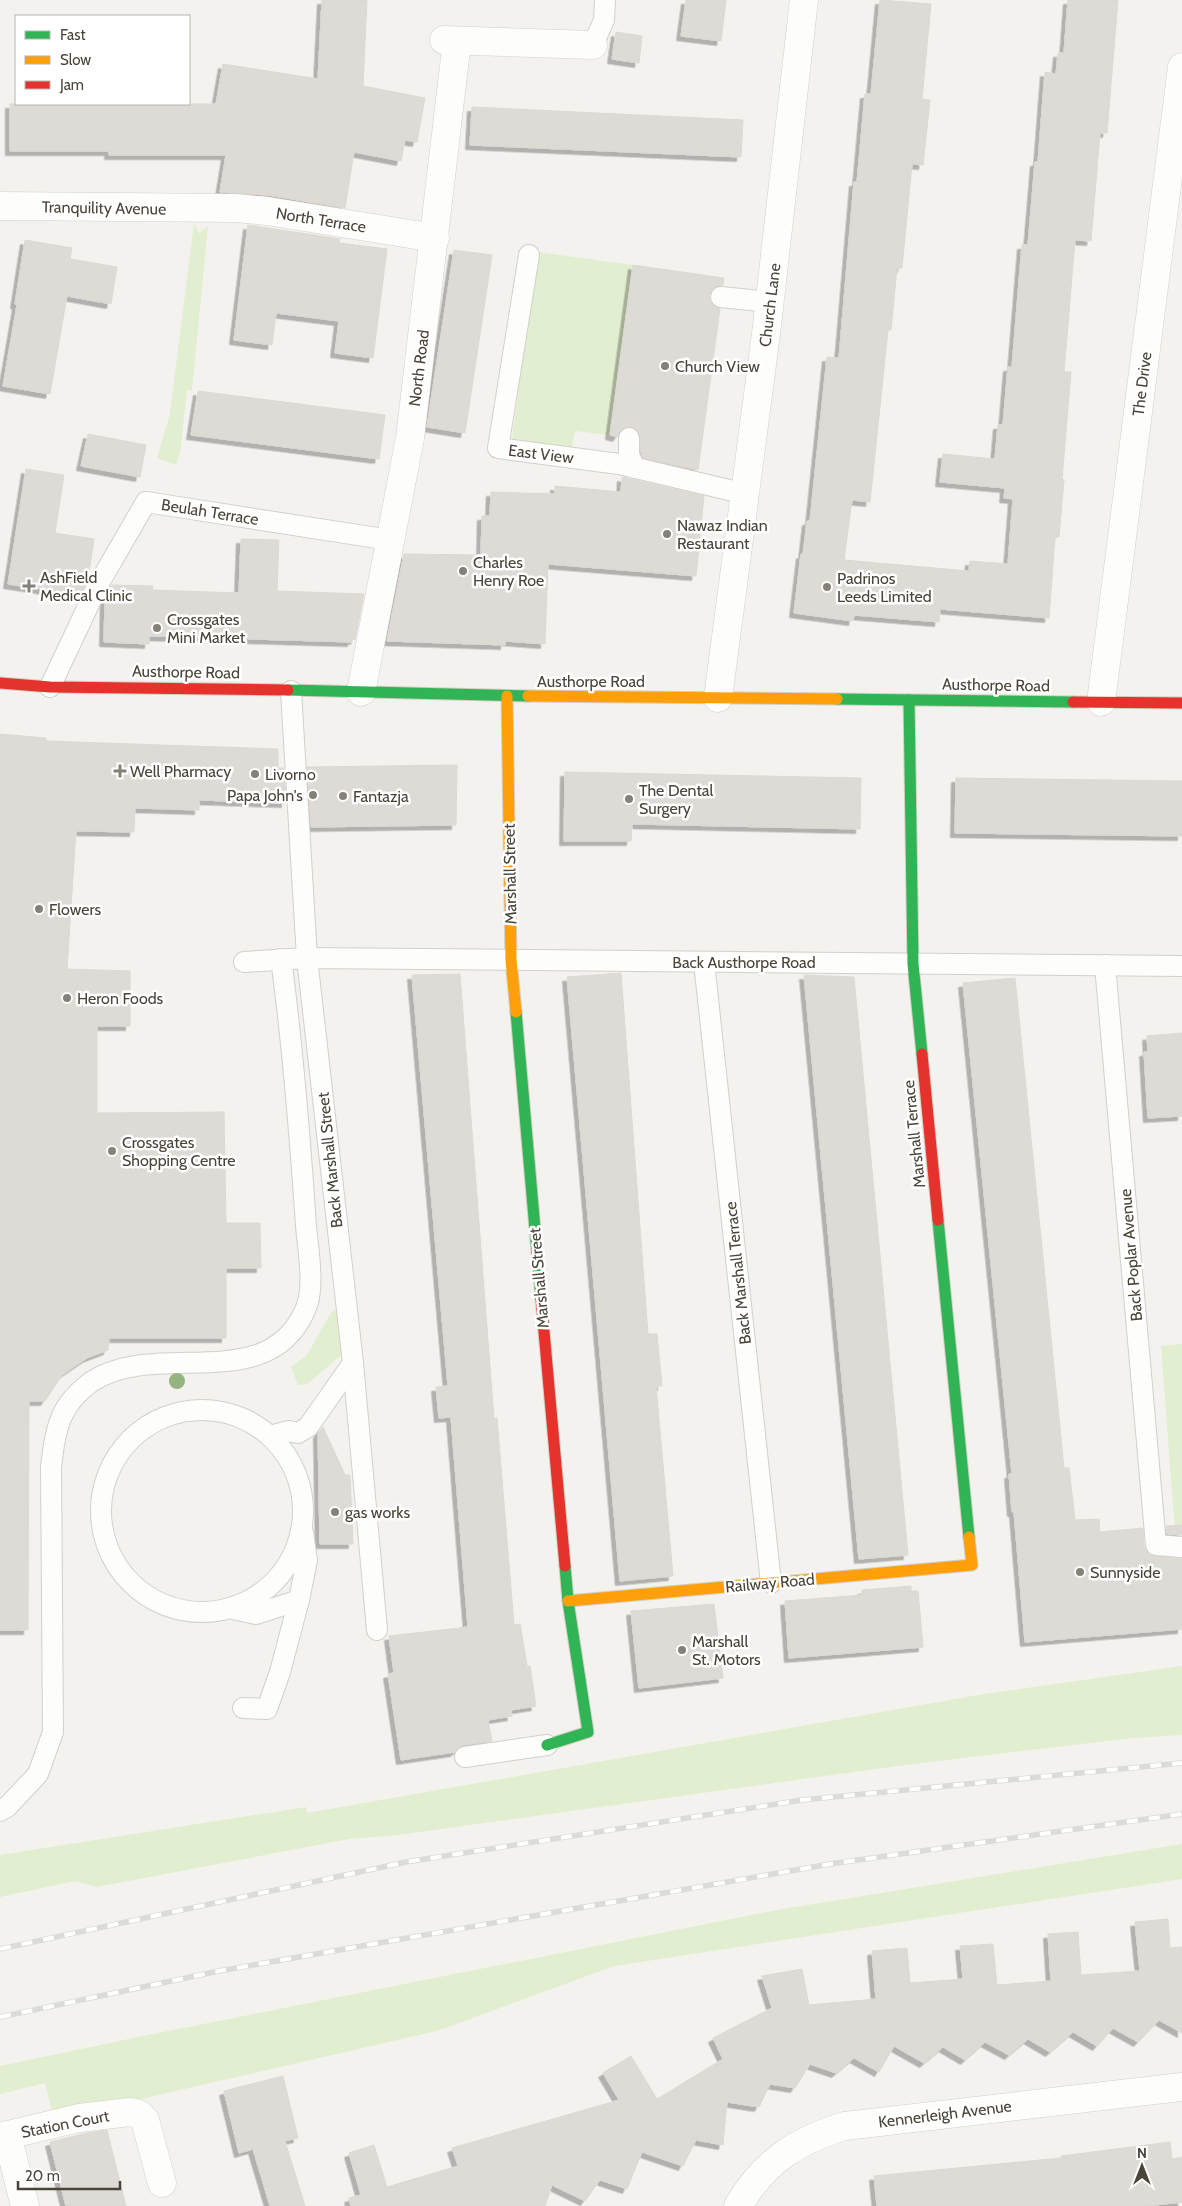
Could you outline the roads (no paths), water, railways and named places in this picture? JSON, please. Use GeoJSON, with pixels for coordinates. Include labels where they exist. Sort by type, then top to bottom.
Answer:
{"type":"FeatureCollection","features":[{"type":"Feature","properties":{"kind":"street","name":"Church Lane"},"geometry":{"type":"LineString","coordinates":[[718,698],[770,302],[804,0]]}},
{"type":"Feature","properties":{"kind":"street","name":"North Road"},"geometry":{"type":"LineString","coordinates":[[361,692],[410,438],[435,238],[450,41],[593,45]]}},
{"type":"Feature","properties":{"kind":"street","name":"The Drive"},"geometry":{"type":"LineString","coordinates":[[1101,702],[1182,66]]}},
{"type":"Feature","properties":{"kind":"street","name":"Tranquility Avenue"},"geometry":{"type":"LineString","coordinates":[[0,206],[207,210]]}},
{"type":"Feature","properties":{"kind":"street","name":"North Terrace"},"geometry":{"type":"LineString","coordinates":[[207,210],[235,208],[266,211],[435,238]]}},
{"type":"Feature","properties":{"kind":"street","name":"Austhorpe Road"},"geometry":{"type":"LineString","coordinates":[[0,682],[50,687],[507,696],[1182,703]]}},
{"type":"Feature","properties":{"kind":"street","name":"Marshall Street"},"geometry":{"type":"LineString","coordinates":[[507,696],[511,960],[568,1602],[588,1732],[547,1745]]}},
{"type":"Feature","properties":{"kind":"street","name":"Marshall Terrace"},"geometry":{"type":"LineString","coordinates":[[909,700],[913,964],[972,1565]]}},
{"type":"Feature","properties":{"kind":"street","name":"Railway Road"},"geometry":{"type":"LineString","coordinates":[[568,1602],[972,1565]]}},
{"type":"Feature","properties":{"kind":"street","name":"Kennerleigh Avenue"},"geometry":{"type":"LineString","coordinates":[[738,2206],[750,2186],[770,2165],[792,2147],[818,2134],[845,2126],[1182,2087]]}},
{"type":"Feature","properties":{"kind":"street","name":"Station Court"},"geometry":{"type":"LineString","coordinates":[[3,2136],[79,2118],[130,2112],[139,2114],[145,2120],[162,2183]]}},
{"type":"Feature","properties":{"kind":"street"},"geometry":{"type":"LineString","coordinates":[[3,2136],[26,2206]]}},
{"type":"Feature","properties":{"kind":"lane","name":"North Road"},"geometry":{"type":"LineString","coordinates":[[593,45],[604,20],[605,0]]}},
{"type":"Feature","properties":{"kind":"lane","name":"East View"},"geometry":{"type":"LineString","coordinates":[[529,255],[498,448],[618,464],[746,494]]}},
{"type":"Feature","properties":{"kind":"lane"},"geometry":{"type":"LineString","coordinates":[[721,297],[770,302]]}},
{"type":"Feature","properties":{"kind":"lane"},"geometry":{"type":"LineString","coordinates":[[629,438],[629,456],[634,468]]}},
{"type":"Feature","properties":{"kind":"lane","name":"Beulah Terrace"},"geometry":{"type":"LineString","coordinates":[[50,687],[98,584],[146,502],[390,540]]}},
{"type":"Feature","properties":{"kind":"lane","name":"Back Marshall Street"},"geometry":{"type":"LineString","coordinates":[[291,691],[307,958],[353,1363],[377,1630]]}},
{"type":"Feature","properties":{"kind":"lane","name":"Back Austhorpe Road"},"geometry":{"type":"LineString","coordinates":[[244,962],[307,958],[1182,966]]}},
{"type":"Feature","properties":{"kind":"lane"},"geometry":{"type":"LineString","coordinates":[[0,1811],[7,1807],[38,1774],[53,1732],[51,1467],[55,1437],[69,1402],[79,1392],[105,1373],[138,1365],[210,1363],[253,1358],[282,1344],[300,1321],[308,1306],[310,1284],[304,1194],[281,959]]}},
{"type":"Feature","properties":{"kind":"lane","name":"Back Marshall Terrace"},"geometry":{"type":"LineString","coordinates":[[704,962],[771,1583]]}},
{"type":"Feature","properties":{"kind":"lane","name":"Back Poplar Avenue"},"geometry":{"type":"LineString","coordinates":[[1105,965],[1156,1545],[1182,1547]]}},
{"type":"Feature","properties":{"kind":"lane"},"geometry":{"type":"LineString","coordinates":[[270,1436],[289,1431],[298,1433],[308,1427],[353,1363]]}},
{"type":"Feature","properties":{"kind":"lane"},"geometry":{"type":"LineString","coordinates":[[243,1708],[266,1709],[280,1672],[299,1600],[307,1560],[302,1528],[302,1494],[296,1472],[285,1453],[270,1436],[252,1423],[232,1414],[210,1410],[188,1410],[166,1416],[147,1426],[129,1440],[116,1457],[106,1478],[100,1501],[101,1525],[105,1540],[118,1568],[133,1586],[152,1600],[174,1609],[198,1612],[228,1608],[242,1604],[261,1593],[278,1578],[291,1560],[302,1528]]}},
{"type":"Feature","properties":{"kind":"lane"},"geometry":{"type":"LineString","coordinates":[[228,1608],[256,1614],[299,1600]]}},
{"type":"Feature","properties":{"kind":"lane","name":"Marshall Street"},"geometry":{"type":"LineString","coordinates":[[466,1758],[547,1745]]}},
{"type":"Feature","properties":{"kind":"railway"},"geometry":{"type":"LineString","coordinates":[[0,1949],[406,1862],[802,1800],[1182,1763]]}},
{"type":"Feature","properties":{"kind":"railway"},"geometry":{"type":"LineString","coordinates":[[0,2017],[219,1971],[830,1864],[1182,1814]]}},
{"type":"Feature","properties":{"kind":"place","name":"Church View"},"geometry":{"type":"Point","coordinates":[665,366]}},
{"type":"Feature","properties":{"kind":"place","name":"Nawaz Indian Restaurant"},"geometry":{"type":"Point","coordinates":[667,534]}},
{"type":"Feature","properties":{"kind":"place","name":"Charles Henry Roe"},"geometry":{"type":"Point","coordinates":[463,571]}},
{"type":"Feature","properties":{"kind":"place","name":"AshField Medical Clinic"},"geometry":{"type":"Point","coordinates":[29,586]}},
{"type":"Feature","properties":{"kind":"place","name":"Padrinos Leeds Limited"},"geometry":{"type":"Point","coordinates":[827,587]}},
{"type":"Feature","properties":{"kind":"place","name":"Crossgates Mini Market"},"geometry":{"type":"Point","coordinates":[157,628]}},
{"type":"Feature","properties":{"kind":"place","name":"Well Pharmacy"},"geometry":{"type":"Point","coordinates":[120,771]}},
{"type":"Feature","properties":{"kind":"place","name":"Livorno"},"geometry":{"type":"Point","coordinates":[255,774]}},
{"type":"Feature","properties":{"kind":"place","name":"Papa John's"},"geometry":{"type":"Point","coordinates":[313,795]}},
{"type":"Feature","properties":{"kind":"place","name":"Fantazja"},"geometry":{"type":"Point","coordinates":[343,796]}},
{"type":"Feature","properties":{"kind":"place","name":"The Dental Surgery"},"geometry":{"type":"Point","coordinates":[629,799]}},
{"type":"Feature","properties":{"kind":"place","name":"Flowers"},"geometry":{"type":"Point","coordinates":[39,909]}},
{"type":"Feature","properties":{"kind":"place","name":"Heron Foods"},"geometry":{"type":"Point","coordinates":[67,998]}},
{"type":"Feature","properties":{"kind":"place","name":"Crossgates Shopping Centre"},"geometry":{"type":"Point","coordinates":[112,1151]}},
{"type":"Feature","properties":{"kind":"place","name":"gas works"},"geometry":{"type":"Point","coordinates":[335,1512]}},
{"type":"Feature","properties":{"kind":"place","name":"Sunnyside"},"geometry":{"type":"Point","coordinates":[1080,1572]}},
{"type":"Feature","properties":{"kind":"place","name":"Marshall St. Motors"},"geometry":{"type":"Point","coordinates":[682,1650]}}]}
